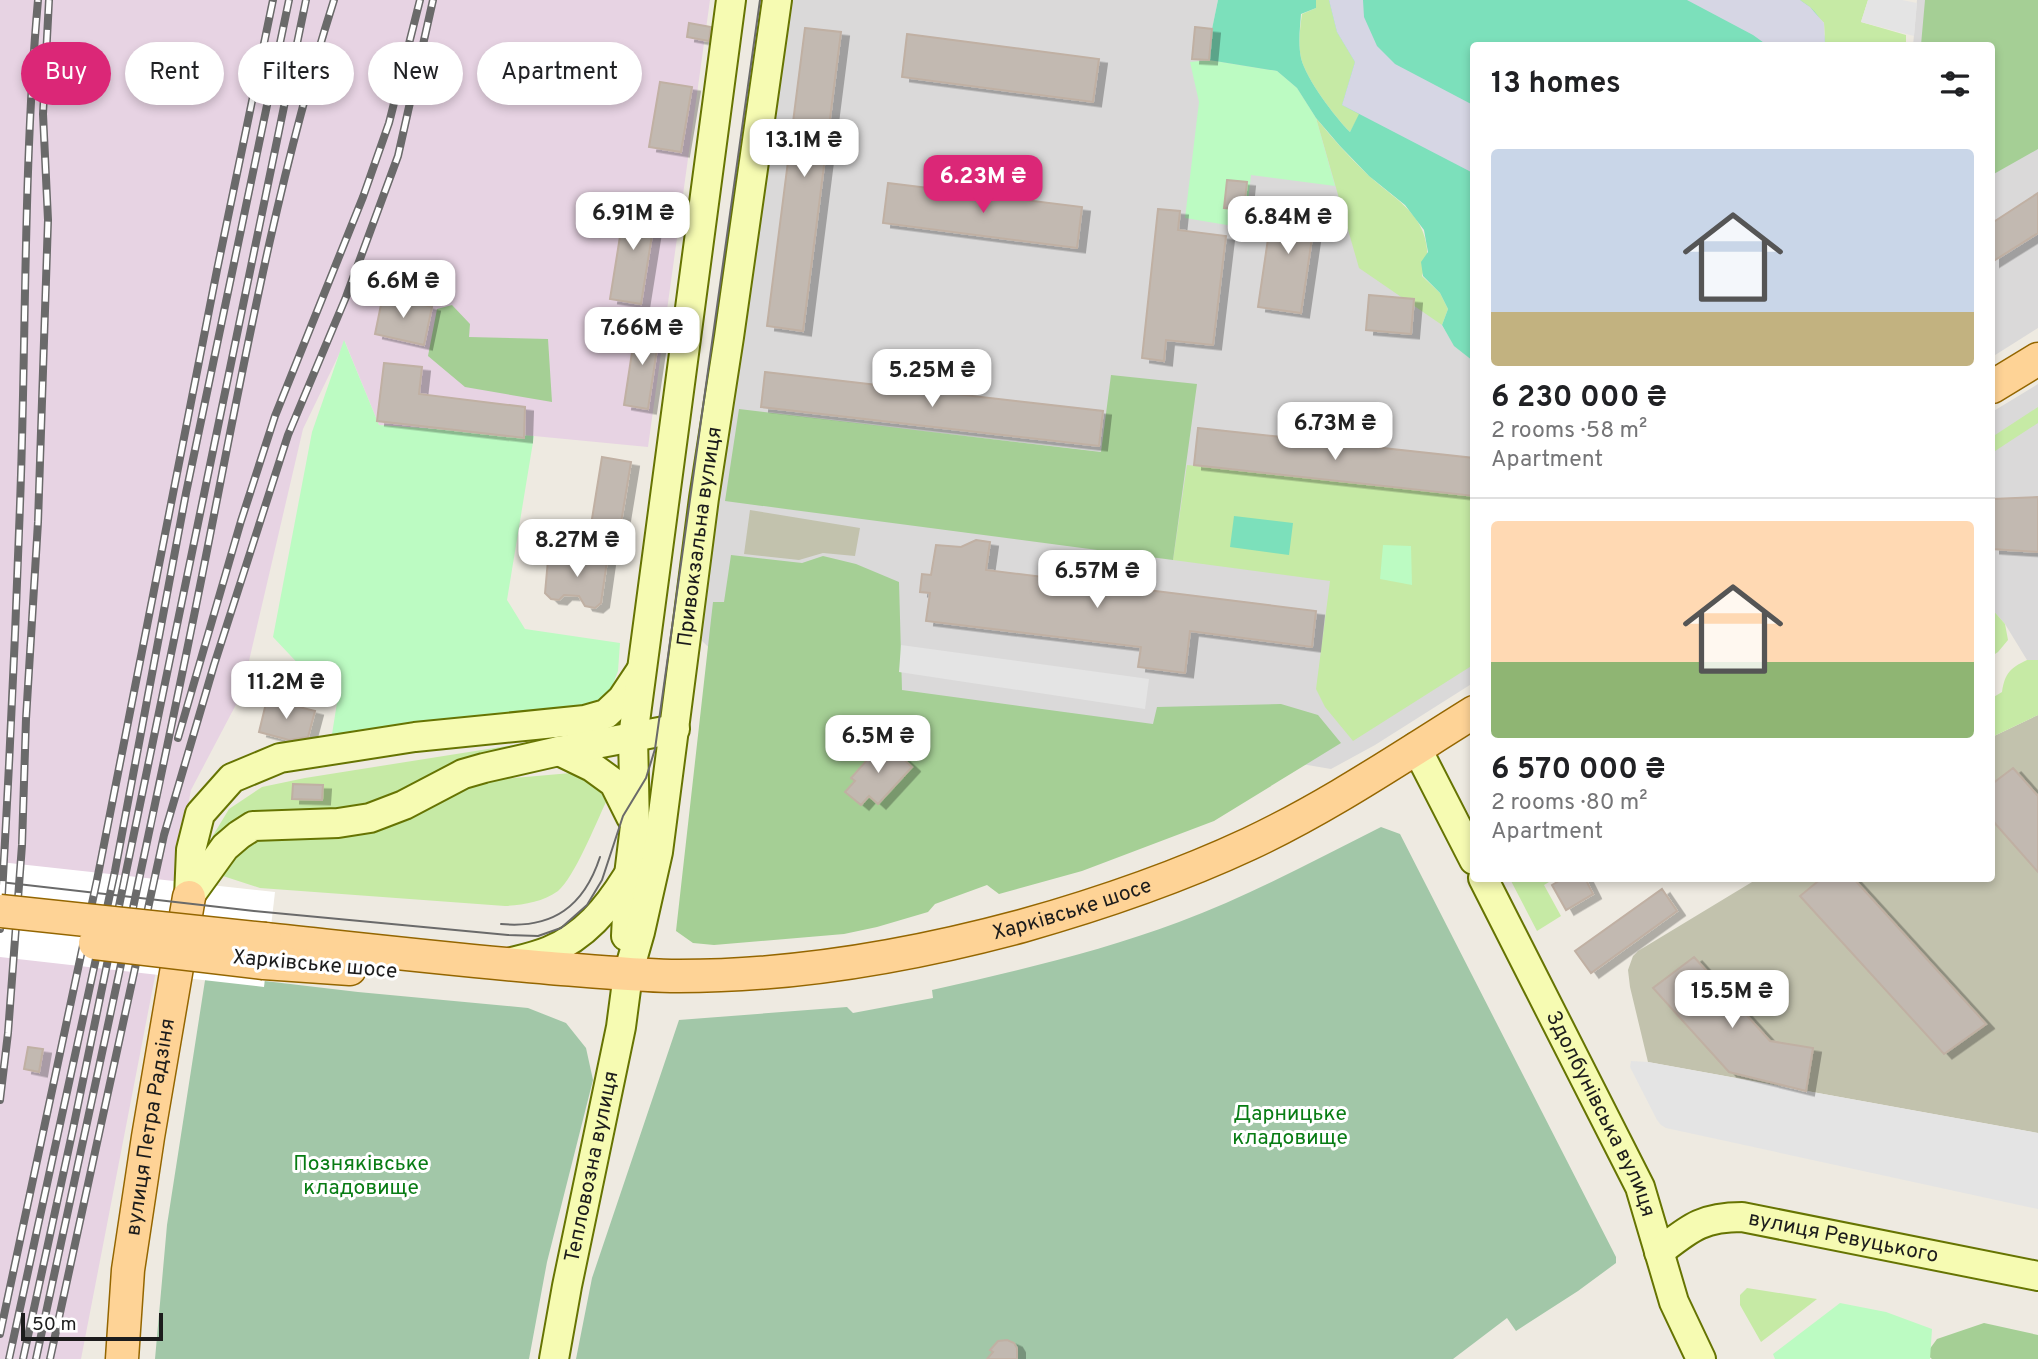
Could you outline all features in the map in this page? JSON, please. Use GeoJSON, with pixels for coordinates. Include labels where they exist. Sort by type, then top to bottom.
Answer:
{"type":"FeatureCollection","features":[{"type":"Feature","properties":{"kind":"main road","name":"Привокзальна вулиця"},"geometry":{"type":"LineString","coordinates":[[628,974],[625,925],[635,826],[632,737],[731,0]]}},
{"type":"Feature","properties":{"kind":"main road","name":"Привокзальна вулиця"},"geometry":{"type":"LineString","coordinates":[[628,974],[658,852],[704,498],[777,0]]}},
{"type":"Feature","properties":{"kind":"main road"},"geometry":{"type":"LineString","coordinates":[[1995,385],[2038,359]]}},
{"type":"Feature","properties":{"kind":"main road","name":"вулиця Петра Радзіня"},"geometry":{"type":"LineString","coordinates":[[122,1359],[130,1257],[189,897],[191,850],[200,814],[232,778],[280,758],[415,737],[585,720],[606,714],[622,699],[642,669]]}},
{"type":"Feature","properties":{"kind":"main road","name":"Харківське шосе"},"geometry":{"type":"LineString","coordinates":[[0,932],[671,976],[768,973],[825,967],[943,946],[1066,914],[1191,870],[1252,843],[1350,789],[1470,714]]}},
{"type":"Feature","properties":{"kind":"main road","name":"вулиця Петра Радзіня"},"geometry":{"type":"LineString","coordinates":[[189,897],[225,847],[253,826],[338,823],[370,818],[404,805],[463,774],[559,751],[674,729]]}},
{"type":"Feature","properties":{"kind":"main road"},"geometry":{"type":"LineString","coordinates":[[1416,747],[1470,852]]}},
{"type":"Feature","properties":{"kind":"main road"},"geometry":{"type":"LineString","coordinates":[[559,751],[592,767],[614,783],[635,826]]}},
{"type":"Feature","properties":{"kind":"main road","name":"Привокзальна вулиця"},"geometry":{"type":"LineString","coordinates":[[505,964],[548,952],[576,937],[603,913],[629,875]]}},
{"type":"Feature","properties":{"kind":"main road","name":"Здолбунівська вулиця"},"geometry":{"type":"LineString","coordinates":[[1485,882],[1640,1187],[1674,1302],[1701,1359]]}},
{"type":"Feature","properties":{"kind":"main road","name":"Харківське шосе"},"geometry":{"type":"LineString","coordinates":[[0,911],[265,951],[595,987],[628,974]]}},
{"type":"Feature","properties":{"kind":"main road","name":"Тепловозна вулиця"},"geometry":{"type":"LineString","coordinates":[[554,1359],[621,1027],[628,974]]}},
{"type":"Feature","properties":{"kind":"main road","name":"вулиця Ревуцького"},"geometry":{"type":"LineString","coordinates":[[1659,1252],[1705,1221],[1721,1217],[1742,1217],[2038,1276]]}},
{"type":"Feature","properties":{"kind":"shaded area"},"geometry":{"type":"Polygon","coordinates":[[[0,0],[710,0],[648,447],[379,425],[345,342],[303,429],[241,695],[191,790],[81,1359],[0,1359],[0,0]]]}},
{"type":"Feature","properties":{"kind":"shaded area"},"geometry":{"type":"Polygon","coordinates":[[[785,0],[1218,0],[1212,29],[1297,88],[1454,345],[1470,358],[1470,685],[1375,745],[1331,769],[736,674],[696,635],[785,0]]]}},
{"type":"Feature","properties":{"kind":"shaded area"},"geometry":{"type":"Polygon","coordinates":[[[1329,0],[1363,0],[1364,17],[1377,46],[1395,64],[1470,103],[1470,171],[1342,105],[1355,62],[1337,32],[1329,0]]]}},
{"type":"Feature","properties":{"kind":"shaded area"},"geometry":{"type":"Polygon","coordinates":[[[1687,0],[1800,0],[1824,23],[1825,42],[1763,42],[1687,0]]]}},
{"type":"Feature","properties":{"kind":"shaded area"},"geometry":{"type":"Polygon","coordinates":[[[1868,0],[1917,3],[1914,36],[1861,22],[1868,0]]]}},
{"type":"Feature","properties":{"kind":"shaded area"},"geometry":{"type":"Polygon","coordinates":[[[1917,0],[2038,0],[2038,328],[1995,355],[1995,42],[1913,42],[1917,0]]]}},
{"type":"Feature","properties":{"kind":"shaded area"},"geometry":{"type":"Polygon","coordinates":[[[2038,384],[2038,660],[2027,660],[1995,612],[1995,410],[2038,384]]]}},
{"type":"Feature","properties":{"kind":"shaded area"},"geometry":{"type":"Polygon","coordinates":[[[750,510],[860,528],[855,556],[823,553],[799,560],[744,554],[750,510]]]}},
{"type":"Feature","properties":{"kind":"shaded area"},"geometry":{"type":"Polygon","coordinates":[[[901,645],[1149,679],[1145,709],[899,672],[901,645]]]}},
{"type":"Feature","properties":{"kind":"shaded area"},"geometry":{"type":"Polygon","coordinates":[[[2038,715],[2038,1133],[1648,1062],[1630,987],[1628,970],[1633,956],[1752,882],[1995,882],[1995,736],[2038,715]]]}},
{"type":"Feature","properties":{"kind":"shaded area"},"geometry":{"type":"Polygon","coordinates":[[[1631,1061],[2038,1133],[2038,1209],[1666,1128],[1657,1120],[1630,1067],[1631,1061]]]}},
{"type":"Feature","properties":{"kind":"green space"},"geometry":{"type":"Polygon","coordinates":[[[1218,0],[1316,0],[1316,8],[1301,14],[1301,58],[1315,87],[1350,132],[1359,114],[1342,105],[1355,62],[1337,32],[1329,0],[1800,0],[1820,19],[1825,42],[1470,42],[1470,359],[1454,346],[1442,325],[1448,309],[1440,293],[1423,276],[1421,262],[1428,252],[1424,230],[1405,205],[1369,176],[1340,146],[1316,118],[1297,88],[1277,71],[1209,60],[1218,0]]]}},
{"type":"Feature","properties":{"kind":"green space"},"geometry":{"type":"Polygon","coordinates":[[[1316,0],[1329,0],[1337,32],[1355,62],[1342,105],[1360,114],[1350,132],[1315,87],[1301,58],[1299,42],[1302,14],[1316,8],[1316,0]]]}},
{"type":"Feature","properties":{"kind":"green space"},"geometry":{"type":"Polygon","coordinates":[[[1800,0],[1868,0],[1861,22],[1906,35],[1906,42],[1825,42],[1824,23],[1800,0]]]}},
{"type":"Feature","properties":{"kind":"green space"},"geometry":{"type":"Polygon","coordinates":[[[1925,0],[2038,0],[2038,149],[1995,173],[1995,42],[1921,42],[1925,0]]]}},
{"type":"Feature","properties":{"kind":"green space"},"geometry":{"type":"Polygon","coordinates":[[[1209,60],[1277,71],[1297,88],[1316,118],[1335,186],[1251,175],[1245,228],[1185,218],[1199,102],[1190,62],[1209,60]]]}},
{"type":"Feature","properties":{"kind":"green space"},"geometry":{"type":"Polygon","coordinates":[[[1316,118],[1354,161],[1405,207],[1420,225],[1427,252],[1422,276],[1440,293],[1448,309],[1442,325],[1359,268],[1316,118]]]}},
{"type":"Feature","properties":{"kind":"green space"},"geometry":{"type":"Polygon","coordinates":[[[452,305],[470,324],[469,337],[548,339],[552,402],[465,387],[428,356],[437,309],[452,305]]]}},
{"type":"Feature","properties":{"kind":"green space"},"geometry":{"type":"Polygon","coordinates":[[[344,340],[379,425],[534,436],[507,600],[525,629],[620,643],[618,671],[607,700],[575,710],[330,747],[339,690],[306,672],[273,637],[312,432],[344,340]]]}},
{"type":"Feature","properties":{"kind":"green space"},"geometry":{"type":"Polygon","coordinates":[[[1111,375],[1197,384],[1173,560],[725,501],[739,409],[1101,452],[1111,375]]]}},
{"type":"Feature","properties":{"kind":"green space"},"geometry":{"type":"Polygon","coordinates":[[[2038,407],[2038,423],[1995,451],[1995,435],[2038,407]]]}},
{"type":"Feature","properties":{"kind":"green space"},"geometry":{"type":"Polygon","coordinates":[[[1187,465],[1470,494],[1470,667],[1353,741],[1325,707],[1316,689],[1330,581],[1173,560],[1187,465]]]}},
{"type":"Feature","properties":{"kind":"green space"},"geometry":{"type":"Polygon","coordinates":[[[1234,516],[1293,523],[1289,555],[1230,547],[1234,516]]]}},
{"type":"Feature","properties":{"kind":"green space"},"geometry":{"type":"Polygon","coordinates":[[[1383,545],[1411,546],[1412,585],[1380,579],[1383,545]]]}},
{"type":"Feature","properties":{"kind":"green space"},"geometry":{"type":"Polygon","coordinates":[[[731,555],[802,563],[823,556],[856,564],[899,582],[902,690],[1153,724],[1157,707],[1281,704],[1318,715],[1341,743],[1214,821],[1082,871],[999,894],[987,885],[935,904],[928,912],[844,934],[714,945],[693,943],[676,931],[713,602],[724,602],[731,555]]]}},
{"type":"Feature","properties":{"kind":"green space"},"geometry":{"type":"Polygon","coordinates":[[[1995,612],[2005,624],[2008,640],[1995,654],[1995,612]]]}},
{"type":"Feature","properties":{"kind":"green space"},"geometry":{"type":"Polygon","coordinates":[[[2027,660],[2038,660],[2038,715],[1995,736],[1995,696],[2002,692],[2009,672],[2027,660]]]}},
{"type":"Feature","properties":{"kind":"green space"},"geometry":{"type":"Polygon","coordinates":[[[582,734],[388,808],[298,818],[200,857],[229,809],[262,787],[582,734]]]}},
{"type":"Feature","properties":{"kind":"green space"},"geometry":{"type":"Polygon","coordinates":[[[571,773],[596,784],[606,802],[578,863],[564,884],[552,895],[526,904],[505,906],[260,888],[223,876],[237,855],[258,839],[440,798],[489,780],[571,773]]]}},
{"type":"Feature","properties":{"kind":"green space","name":"Дарницьке кладовище"},"geometry":{"type":"Polygon","coordinates":[[[1381,827],[1400,834],[1616,1257],[1616,1263],[1578,1291],[1516,1331],[1507,1318],[1453,1359],[576,1359],[592,1278],[679,1020],[847,1007],[853,1013],[933,998],[932,990],[1088,952],[1179,922],[1256,889],[1381,827]]]}},
{"type":"Feature","properties":{"kind":"green space"},"geometry":{"type":"Polygon","coordinates":[[[1512,882],[1549,882],[1544,885],[1561,916],[1537,931],[1512,882]]]}},
{"type":"Feature","properties":{"kind":"green space","name":"Позняківське кладовище"},"geometry":{"type":"Polygon","coordinates":[[[206,974],[528,1008],[566,1023],[586,1048],[593,1080],[547,1262],[529,1359],[155,1359],[167,1225],[206,974]]]}},
{"type":"Feature","properties":{"kind":"green space"},"geometry":{"type":"Polygon","coordinates":[[[1747,1288],[1817,1299],[1761,1342],[1740,1305],[1740,1295],[1747,1288]]]}},
{"type":"Feature","properties":{"kind":"green space"},"geometry":{"type":"Polygon","coordinates":[[[1840,1303],[1886,1312],[1932,1329],[1930,1359],[1775,1359],[1773,1354],[1840,1303]]]}},
{"type":"Feature","properties":{"kind":"green space"},"geometry":{"type":"Polygon","coordinates":[[[1984,1323],[2038,1335],[2038,1359],[1932,1359],[1926,1354],[1937,1339],[1984,1323]]]}},
{"type":"Feature","properties":{"kind":"pier"},"geometry":{"type":"Polygon","coordinates":[[[0,862],[275,892],[264,987],[0,957],[0,862]]]}},
{"type":"Feature","properties":{"kind":"building"},"geometry":{"type":"Polygon","coordinates":[[[689,23],[711,27],[709,41],[687,37],[689,23]]]}},
{"type":"Feature","properties":{"kind":"building"},"geometry":{"type":"Polygon","coordinates":[[[1195,27],[1212,29],[1209,60],[1192,59],[1195,27]]]}},
{"type":"Feature","properties":{"kind":"building"},"geometry":{"type":"Polygon","coordinates":[[[805,28],[841,32],[803,331],[767,326],[805,28]]]}},
{"type":"Feature","properties":{"kind":"building"},"geometry":{"type":"Polygon","coordinates":[[[907,34],[1099,59],[1093,102],[902,77],[907,34]]]}},
{"type":"Feature","properties":{"kind":"building"},"geometry":{"type":"Polygon","coordinates":[[[660,82],[692,87],[681,152],[649,147],[660,82]]]}},
{"type":"Feature","properties":{"kind":"building"},"geometry":{"type":"Polygon","coordinates":[[[1227,180],[1247,182],[1244,210],[1224,208],[1227,180]]]}},
{"type":"Feature","properties":{"kind":"building"},"geometry":{"type":"Polygon","coordinates":[[[888,183],[1082,207],[1077,248],[883,223],[888,183]]]}},
{"type":"Feature","properties":{"kind":"building"},"geometry":{"type":"Polygon","coordinates":[[[2038,193],[2038,233],[1995,260],[1995,221],[2038,193]]]}},
{"type":"Feature","properties":{"kind":"building"},"geometry":{"type":"Polygon","coordinates":[[[1274,198],[1317,204],[1301,313],[1258,307],[1274,198]]]}},
{"type":"Feature","properties":{"kind":"building"},"geometry":{"type":"Polygon","coordinates":[[[626,199],[657,204],[641,304],[610,299],[626,199]]]}},
{"type":"Feature","properties":{"kind":"building"},"geometry":{"type":"Polygon","coordinates":[[[1158,209],[1180,211],[1178,230],[1226,236],[1213,345],[1166,340],[1164,361],[1142,358],[1158,209]]]}},
{"type":"Feature","properties":{"kind":"building"},"geometry":{"type":"Polygon","coordinates":[[[383,295],[432,307],[424,345],[375,334],[383,295]]]}},
{"type":"Feature","properties":{"kind":"building"},"geometry":{"type":"Polygon","coordinates":[[[1369,295],[1414,299],[1411,334],[1366,330],[1369,295]]]}},
{"type":"Feature","properties":{"kind":"building"},"geometry":{"type":"Polygon","coordinates":[[[636,326],[660,329],[648,409],[624,405],[636,326]]]}},
{"type":"Feature","properties":{"kind":"building"},"geometry":{"type":"Polygon","coordinates":[[[384,363],[422,367],[419,394],[525,407],[524,438],[377,421],[384,363]]]}},
{"type":"Feature","properties":{"kind":"building"},"geometry":{"type":"Polygon","coordinates":[[[765,372],[1103,411],[1099,446],[761,407],[765,372]]]}},
{"type":"Feature","properties":{"kind":"building"},"geometry":{"type":"Polygon","coordinates":[[[1198,428],[1470,458],[1470,496],[1194,465],[1198,428]]]}},
{"type":"Feature","properties":{"kind":"building"},"geometry":{"type":"Polygon","coordinates":[[[602,457],[631,462],[620,529],[591,525],[602,457]]]}},
{"type":"Feature","properties":{"kind":"building"},"geometry":{"type":"Polygon","coordinates":[[[2038,497],[2038,552],[1995,549],[1995,499],[2038,497]]]}},
{"type":"Feature","properties":{"kind":"building"},"geometry":{"type":"Polygon","coordinates":[[[976,540],[990,542],[986,570],[1316,611],[1312,647],[1190,631],[1185,673],[1138,667],[1141,647],[926,621],[930,593],[920,592],[922,574],[931,575],[936,545],[961,547],[976,540]]]}},
{"type":"Feature","properties":{"kind":"building"},"geometry":{"type":"Polygon","coordinates":[[[601,553],[607,561],[601,603],[595,608],[585,606],[579,596],[564,595],[559,600],[551,599],[545,593],[548,560],[555,554],[564,554],[567,562],[585,563],[590,554],[601,553]]]}},
{"type":"Feature","properties":{"kind":"building"},"geometry":{"type":"Polygon","coordinates":[[[267,699],[315,711],[308,737],[289,740],[259,732],[267,699]]]}},
{"type":"Feature","properties":{"kind":"building"},"geometry":{"type":"Polygon","coordinates":[[[884,741],[912,767],[878,804],[869,796],[861,805],[845,792],[855,781],[851,778],[884,741]]]}},
{"type":"Feature","properties":{"kind":"building"},"geometry":{"type":"Polygon","coordinates":[[[2013,768],[2038,796],[2038,872],[1995,823],[1995,782],[2013,768]]]}},
{"type":"Feature","properties":{"kind":"building"},"geometry":{"type":"Polygon","coordinates":[[[293,784],[323,785],[322,800],[292,799],[293,784]]]}},
{"type":"Feature","properties":{"kind":"building"},"geometry":{"type":"Polygon","coordinates":[[[1557,882],[1587,882],[1593,894],[1566,910],[1552,885],[1557,882]]]}},
{"type":"Feature","properties":{"kind":"building"},"geometry":{"type":"Polygon","coordinates":[[[1817,882],[1857,882],[1986,1024],[1944,1054],[1800,896],[1817,882]]]}},
{"type":"Feature","properties":{"kind":"building"},"geometry":{"type":"Polygon","coordinates":[[[1662,889],[1677,911],[1591,973],[1575,951],[1662,889]]]}},
{"type":"Feature","properties":{"kind":"building"},"geometry":{"type":"Polygon","coordinates":[[[1694,957],[1770,1041],[1813,1048],[1806,1091],[1729,1072],[1653,988],[1694,957]]]}},
{"type":"Feature","properties":{"kind":"building"},"geometry":{"type":"Polygon","coordinates":[[[28,1047],[43,1049],[39,1072],[24,1069],[28,1047]]]}},
{"type":"Feature","properties":{"kind":"building"},"geometry":{"type":"Polygon","coordinates":[[[1007,1340],[1017,1348],[1017,1359],[987,1359],[993,1352],[990,1350],[998,1341],[1007,1340]]]}},
{"type":"Feature","properties":{"kind":"tram line"},"geometry":{"type":"LineString","coordinates":[[0,882],[254,911],[508,935],[538,936],[561,928],[587,905],[602,880],[623,816],[646,778],[655,749],[760,0]]}},
{"type":"Feature","properties":{"kind":"tram line"},"geometry":{"type":"LineString","coordinates":[[501,924],[536,923],[564,911],[585,889],[600,857]]}},
{"type":"Feature","properties":{"kind":"railway"},"geometry":{"type":"LineString","coordinates":[[0,929],[19,532],[30,119],[38,0]]}},
{"type":"Feature","properties":{"kind":"railway"},"geometry":{"type":"LineString","coordinates":[[0,1100],[8,1033],[22,845],[26,719],[38,522],[48,220],[43,114],[49,0]]}},
{"type":"Feature","properties":{"kind":"railway"},"geometry":{"type":"LineString","coordinates":[[0,1334],[97,880],[273,0]]}},
{"type":"Feature","properties":{"kind":"railway"},"geometry":{"type":"LineString","coordinates":[[9,1359],[115,871],[186,493],[289,0]]}},
{"type":"Feature","properties":{"kind":"railway"},"geometry":{"type":"LineString","coordinates":[[23,1359],[306,0]]}},
{"type":"Feature","properties":{"kind":"railway"},"geometry":{"type":"LineString","coordinates":[[36,1359],[157,795],[273,225],[334,0]]}},
{"type":"Feature","properties":{"kind":"railway"},"geometry":{"type":"LineString","coordinates":[[178,738],[241,521],[275,416],[363,197],[389,123],[420,0]]}},
{"type":"Feature","properties":{"kind":"railway"},"geometry":{"type":"LineString","coordinates":[[50,1359],[164,835],[214,665],[288,435],[346,297],[398,156],[433,0]]}}]}
